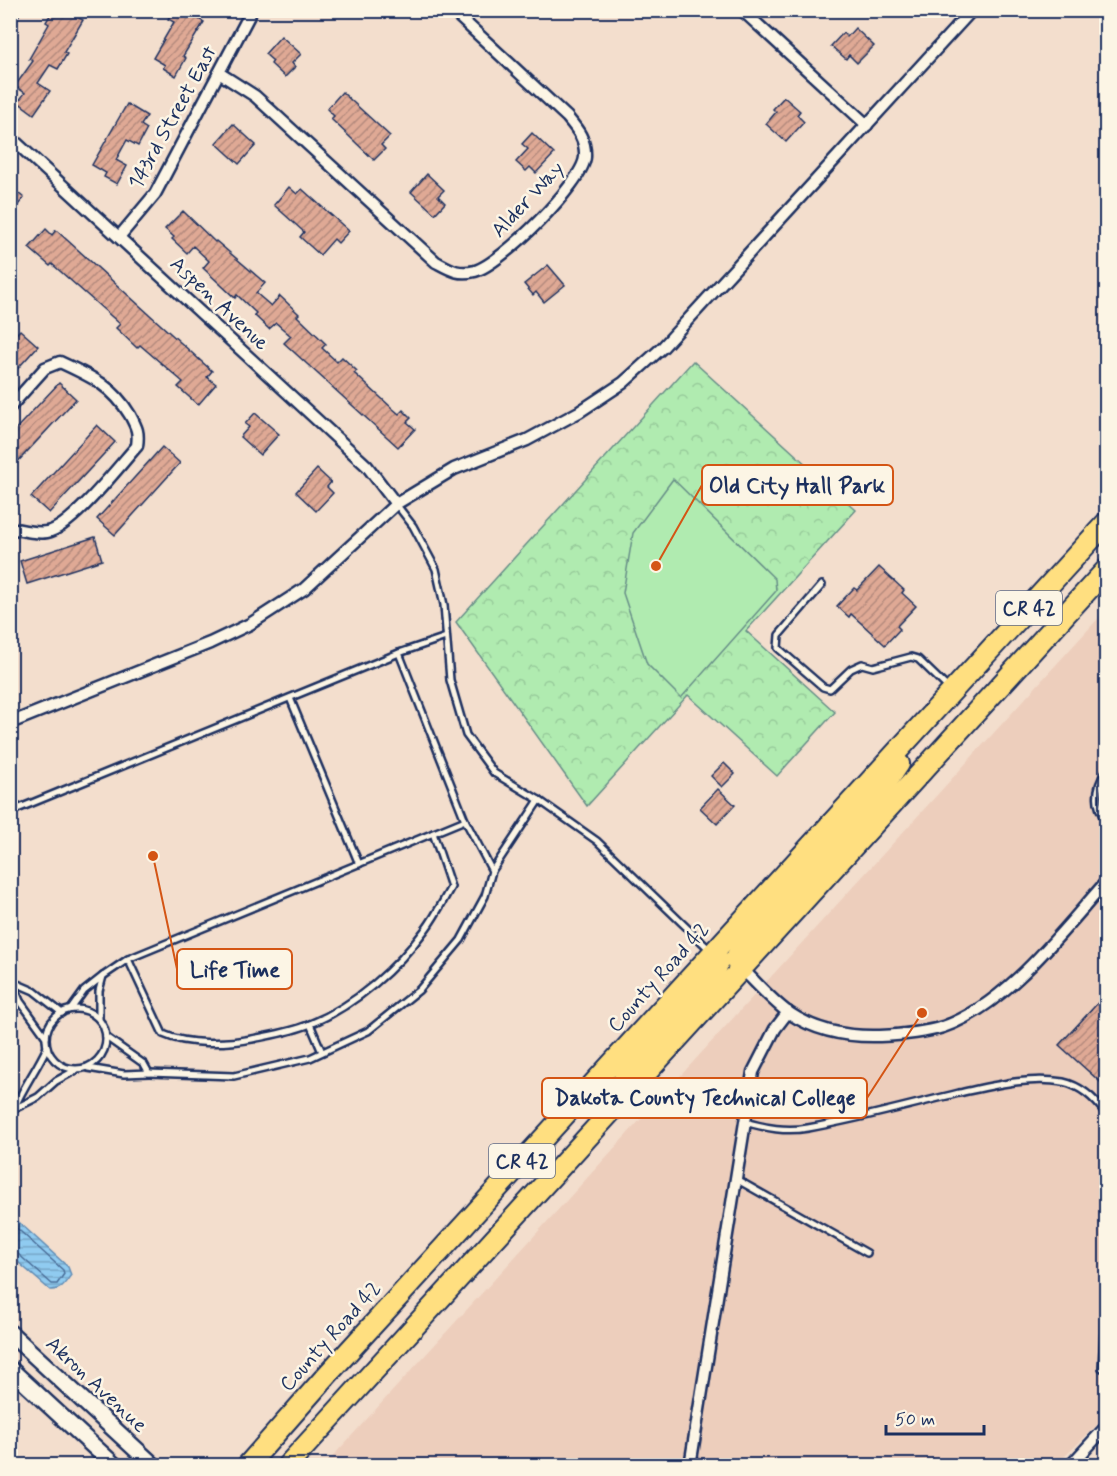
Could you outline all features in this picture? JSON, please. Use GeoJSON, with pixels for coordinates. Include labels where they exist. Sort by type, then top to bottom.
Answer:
{"type":"FeatureCollection","features":[{"type":"Feature","properties":{"kind":"highway","name":"County Road 42"},"geometry":{"type":"LineString","coordinates":[[247,1466],[712,953],[1107,523]]}},
{"type":"Feature","properties":{"kind":"highway","name":"CR 42"},"geometry":{"type":"LineString","coordinates":[[287,1466],[1107,570]]}},
{"type":"Feature","properties":{"kind":"highway"},"geometry":{"type":"LineString","coordinates":[[742,969],[735,958],[741,948],[878,795],[920,727]]}},
{"type":"Feature","properties":{"kind":"highway"},"geometry":{"type":"LineString","coordinates":[[548,1181],[568,1143],[589,1116],[714,975],[718,961],[712,953]]}},
{"type":"Feature","properties":{"kind":"street"},"geometry":{"type":"LineString","coordinates":[[10,17],[14,10]]}},
{"type":"Feature","properties":{"kind":"street","name":"143rd Street East"},"geometry":{"type":"LineString","coordinates":[[119,237],[155,194],[252,10]]}},
{"type":"Feature","properties":{"kind":"street","name":"Alder Way"},"geometry":{"type":"LineString","coordinates":[[219,73],[255,96],[436,262],[456,273],[477,270],[500,256],[527,234],[576,180],[585,158],[582,136],[567,117],[452,10]]}},
{"type":"Feature","properties":{"kind":"street"},"geometry":{"type":"LineString","coordinates":[[742,10],[867,125]]}},
{"type":"Feature","properties":{"kind":"street"},"geometry":{"type":"LineString","coordinates":[[10,723],[210,643],[250,624],[304,589],[396,504],[454,469],[527,440],[548,429],[623,383],[663,346],[972,10]]}},
{"type":"Feature","properties":{"kind":"street","name":"Aspen Avenue"},"geometry":{"type":"LineString","coordinates":[[10,137],[367,466],[396,504]]}},
{"type":"Feature","properties":{"kind":"street"},"geometry":{"type":"LineString","coordinates":[[10,407],[45,369],[60,362],[109,388],[122,403],[139,433],[137,446],[66,523],[48,532],[10,528]]}},
{"type":"Feature","properties":{"kind":"street"},"geometry":{"type":"LineString","coordinates":[[742,969],[788,1012],[813,1026],[858,1036],[918,1033],[944,1026],[973,1013],[993,1000],[1029,967],[1107,882]]}},
{"type":"Feature","properties":{"kind":"street"},"geometry":{"type":"LineString","coordinates":[[690,1466],[753,1072],[774,1029],[788,1012]]}},
{"type":"Feature","properties":{"kind":"street","name":"Akron Avenue"},"geometry":{"type":"LineString","coordinates":[[10,1333],[154,1466]]}},
{"type":"Feature","properties":{"kind":"street"},"geometry":{"type":"LineString","coordinates":[[10,1370],[115,1466]]}},
{"type":"Feature","properties":{"kind":"street"},"geometry":{"type":"LineString","coordinates":[[1070,1466],[1107,1427]]}},
{"type":"Feature","properties":{"kind":"lane"},"geometry":{"type":"LineString","coordinates":[[396,504],[413,526],[436,569],[444,605],[450,681],[466,735],[494,772],[597,841],[712,953]]}},
{"type":"Feature","properties":{"kind":"lane"},"geometry":{"type":"LineString","coordinates":[[822,585],[779,635],[778,648],[823,687],[830,689],[850,669],[862,664],[873,667],[910,657],[918,659],[952,692]]}},
{"type":"Feature","properties":{"kind":"lane"},"geometry":{"type":"LineString","coordinates":[[10,812],[399,653],[446,637]]}},
{"type":"Feature","properties":{"kind":"lane"},"geometry":{"type":"LineString","coordinates":[[399,653],[465,820],[492,871]]}},
{"type":"Feature","properties":{"kind":"lane"},"geometry":{"type":"LineString","coordinates":[[290,698],[359,864]]}},
{"type":"Feature","properties":{"kind":"lane"},"geometry":{"type":"LineString","coordinates":[[1107,771],[1097,790],[1097,802],[1101,814],[1107,821]]}},
{"type":"Feature","properties":{"kind":"lane"},"geometry":{"type":"LineString","coordinates":[[86,1068],[124,1074],[234,1076],[310,1058],[368,1031],[420,990],[461,940],[485,896],[492,871],[539,800]]}},
{"type":"Feature","properties":{"kind":"lane"},"geometry":{"type":"LineString","coordinates":[[71,1009],[84,991],[128,959],[465,820]]}},
{"type":"Feature","properties":{"kind":"lane"},"geometry":{"type":"LineString","coordinates":[[128,959],[163,1034],[174,1039],[231,1043],[310,1024],[366,991],[425,930],[451,887],[433,833]]}},
{"type":"Feature","properties":{"kind":"lane"},"geometry":{"type":"LineString","coordinates":[[99,1019],[99,992],[103,976]]}},
{"type":"Feature","properties":{"kind":"lane"},"geometry":{"type":"LineString","coordinates":[[12,980],[34,992],[62,1013]]}},
{"type":"Feature","properties":{"kind":"lane"},"geometry":{"type":"LineString","coordinates":[[12,980],[20,1001],[46,1036]]}},
{"type":"Feature","properties":{"kind":"lane"},"geometry":{"type":"LineString","coordinates":[[12,1112],[38,1097],[56,1081],[95,1063],[101,1056],[106,1037],[99,1019],[91,1012],[71,1009],[54,1019],[46,1036],[47,1047],[58,1064],[76,1070]]}},
{"type":"Feature","properties":{"kind":"lane"},"geometry":{"type":"LineString","coordinates":[[310,1024],[322,1052]]}},
{"type":"Feature","properties":{"kind":"lane"},"geometry":{"type":"LineString","coordinates":[[106,1037],[144,1065],[149,1073]]}},
{"type":"Feature","properties":{"kind":"lane"},"geometry":{"type":"LineString","coordinates":[[12,1112],[47,1047]]}},
{"type":"Feature","properties":{"kind":"lane"},"geometry":{"type":"LineString","coordinates":[[745,1122],[769,1129],[807,1128],[1001,1084],[1039,1081],[1063,1082],[1078,1087],[1107,1114]]}},
{"type":"Feature","properties":{"kind":"lane"},"geometry":{"type":"LineString","coordinates":[[735,1179],[867,1253]]}},
{"type":"Feature","properties":{"kind":"lane"},"geometry":{"type":"LineString","coordinates":[[1102,1368],[1107,1296]]}},
{"type":"Feature","properties":{"kind":"shaded area"},"geometry":{"type":"Polygon","coordinates":[[[1106,610],[1106,1416],[1056,1465],[324,1466],[1106,610]]]}},
{"type":"Feature","properties":{"kind":"green space"},"geometry":{"type":"Polygon","coordinates":[[[693,361],[856,510],[746,631],[835,712],[777,776],[688,695],[587,806],[456,622],[693,361]]]}},
{"type":"Feature","properties":{"kind":"green space"},"geometry":{"type":"Polygon","coordinates":[[[673,479],[775,579],[776,591],[681,698],[647,664],[623,593],[633,533],[673,479]]]}},
{"type":"Feature","properties":{"kind":"water"},"geometry":{"type":"Polygon","coordinates":[[[10,1214],[68,1267],[71,1275],[60,1288],[50,1290],[11,1256],[10,1214]]]}},
{"type":"Feature","properties":{"kind":"building"},"geometry":{"type":"Polygon","coordinates":[[[53,10],[83,10],[79,18],[83,20],[64,52],[67,54],[58,69],[50,65],[38,83],[50,91],[34,114],[18,102],[25,93],[15,86],[33,61],[29,59],[49,24],[46,22],[53,10]]]}},
{"type":"Feature","properties":{"kind":"building"},"geometry":{"type":"Polygon","coordinates":[[[173,10],[199,10],[195,17],[204,22],[183,56],[186,58],[176,76],[163,68],[165,65],[153,58],[174,22],[168,19],[173,10]]]}},
{"type":"Feature","properties":{"kind":"building"},"geometry":{"type":"Polygon","coordinates":[[[855,28],[874,46],[857,63],[849,55],[846,59],[831,46],[843,33],[847,37],[855,28]]]}},
{"type":"Feature","properties":{"kind":"building"},"geometry":{"type":"Polygon","coordinates":[[[281,36],[301,54],[292,63],[295,67],[285,77],[271,64],[273,61],[265,54],[281,36]]]}},
{"type":"Feature","properties":{"kind":"building"},"geometry":{"type":"Polygon","coordinates":[[[342,92],[390,136],[381,145],[385,149],[374,160],[331,119],[334,116],[327,109],[342,92]]]}},
{"type":"Feature","properties":{"kind":"building"},"geometry":{"type":"Polygon","coordinates":[[[784,97],[800,111],[797,115],[804,122],[786,142],[766,124],[776,112],[773,109],[784,97]]]}},
{"type":"Feature","properties":{"kind":"building"},"geometry":{"type":"Polygon","coordinates":[[[127,104],[147,116],[141,125],[147,129],[138,146],[127,140],[116,160],[127,166],[117,184],[104,177],[106,173],[92,165],[127,104]]]}},
{"type":"Feature","properties":{"kind":"building"},"geometry":{"type":"Polygon","coordinates":[[[233,124],[256,145],[239,164],[216,143],[233,124]]]}},
{"type":"Feature","properties":{"kind":"building"},"geometry":{"type":"Polygon","coordinates":[[[532,133],[554,154],[536,173],[530,167],[526,171],[516,162],[528,149],[522,144],[532,133]]]}},
{"type":"Feature","properties":{"kind":"building"},"geometry":{"type":"Polygon","coordinates":[[[427,174],[444,190],[438,196],[445,203],[435,214],[411,192],[427,174]]]}},
{"type":"Feature","properties":{"kind":"building"},"geometry":{"type":"Polygon","coordinates":[[[10,186],[24,198],[10,214],[10,186]]]}},
{"type":"Feature","properties":{"kind":"building"},"geometry":{"type":"Polygon","coordinates":[[[289,187],[297,194],[302,189],[349,231],[338,243],[334,239],[320,255],[300,237],[304,232],[274,205],[289,187]]]}},
{"type":"Feature","properties":{"kind":"building"},"geometry":{"type":"Polygon","coordinates":[[[183,211],[215,242],[265,283],[256,293],[271,306],[280,296],[326,344],[322,348],[337,362],[342,357],[357,371],[354,373],[392,408],[399,414],[403,410],[411,418],[407,422],[415,429],[398,447],[284,343],[291,336],[276,323],[269,329],[237,295],[235,298],[203,268],[209,261],[193,246],[187,253],[172,239],[174,237],[165,229],[183,211]]]}},
{"type":"Feature","properties":{"kind":"building"},"geometry":{"type":"Polygon","coordinates":[[[46,229],[52,235],[56,230],[212,371],[207,377],[216,384],[198,405],[178,387],[183,382],[140,345],[137,348],[116,328],[120,324],[52,264],[50,266],[29,248],[46,229]]]}},
{"type":"Feature","properties":{"kind":"building"},"geometry":{"type":"Polygon","coordinates":[[[548,265],[565,285],[544,302],[536,292],[533,295],[524,284],[548,265]]]}},
{"type":"Feature","properties":{"kind":"building"},"geometry":{"type":"Polygon","coordinates":[[[20,330],[38,346],[10,377],[10,340],[20,330]]]}},
{"type":"Feature","properties":{"kind":"building"},"geometry":{"type":"Polygon","coordinates":[[[59,383],[76,399],[10,470],[10,435],[59,383]]]}},
{"type":"Feature","properties":{"kind":"building"},"geometry":{"type":"Polygon","coordinates":[[[255,413],[279,434],[260,455],[240,437],[249,427],[245,424],[255,413]]]}},
{"type":"Feature","properties":{"kind":"building"},"geometry":{"type":"Polygon","coordinates":[[[97,425],[115,442],[49,513],[31,497],[97,425]]]}},
{"type":"Feature","properties":{"kind":"building"},"geometry":{"type":"Polygon","coordinates":[[[162,447],[180,463],[115,535],[97,519],[162,447]]]}},
{"type":"Feature","properties":{"kind":"building"},"geometry":{"type":"Polygon","coordinates":[[[317,469],[331,482],[327,487],[333,493],[316,511],[296,492],[317,469]]]}},
{"type":"Feature","properties":{"kind":"building"},"geometry":{"type":"Polygon","coordinates":[[[95,537],[102,560],[27,584],[20,561],[95,537]]]}},
{"type":"Feature","properties":{"kind":"building"},"geometry":{"type":"Polygon","coordinates":[[[879,567],[904,590],[902,593],[916,606],[897,626],[900,629],[885,645],[851,614],[849,617],[837,606],[854,588],[857,590],[879,567]]]}},
{"type":"Feature","properties":{"kind":"building"},"geometry":{"type":"Polygon","coordinates":[[[724,763],[735,774],[722,787],[711,776],[724,763]]]}},
{"type":"Feature","properties":{"kind":"building"},"geometry":{"type":"Polygon","coordinates":[[[718,789],[735,805],[717,824],[700,808],[718,789]]]}},
{"type":"Feature","properties":{"kind":"building"},"geometry":{"type":"Polygon","coordinates":[[[1107,993],[1107,1088],[1059,1045],[1107,993]]]}},
{"type":"Feature","properties":{"kind":"place","name":"Old City Hall Park"},"geometry":{"type":"Point","coordinates":[656,566]}},
{"type":"Feature","properties":{"kind":"place","name":"Life Time"},"geometry":{"type":"Point","coordinates":[153,856]}},
{"type":"Feature","properties":{"kind":"place","name":"Dakota County Technical College"},"geometry":{"type":"Point","coordinates":[922,1013]}}]}
